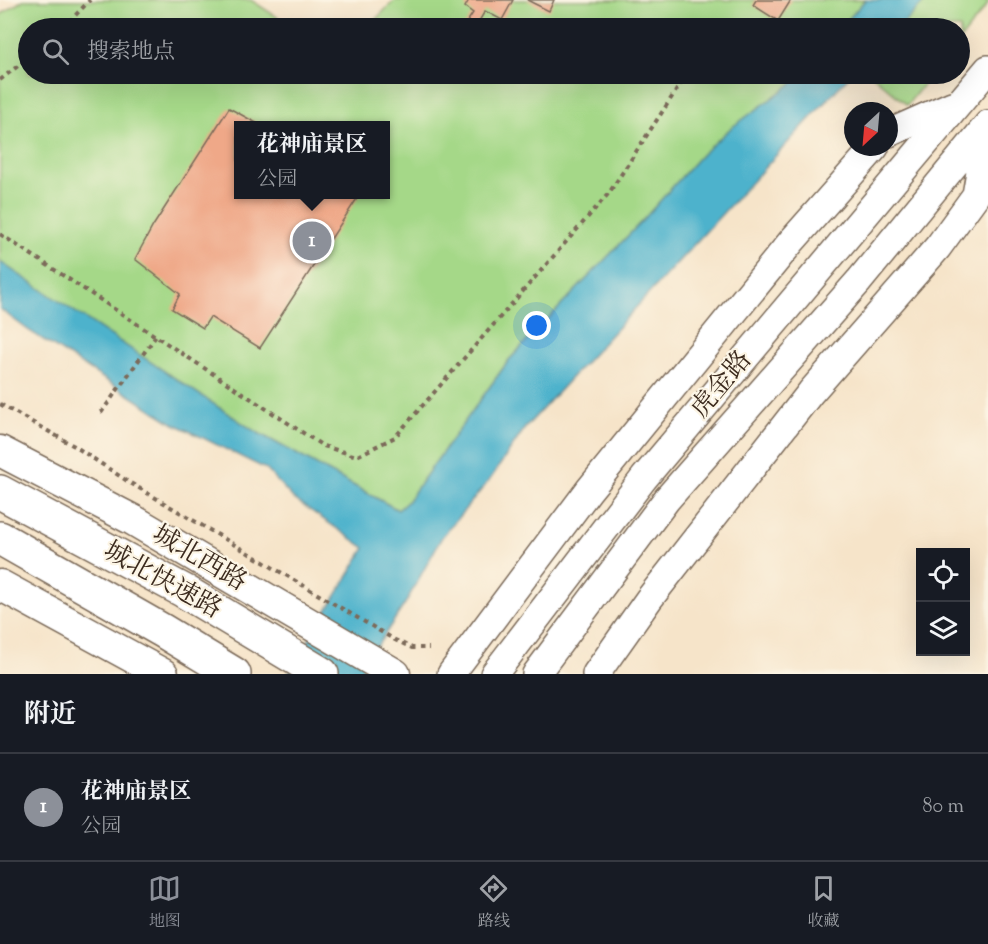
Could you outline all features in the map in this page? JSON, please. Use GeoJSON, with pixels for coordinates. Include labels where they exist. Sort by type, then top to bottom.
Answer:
{"type":"FeatureCollection","features":[{"type":"Feature","properties":{"kind":"highway","name":"城北快速路"},"geometry":{"type":"LineString","coordinates":[[0,492],[184,591],[322,674]]}},
{"type":"Feature","properties":{"kind":"highway","name":"城北快速路"},"geometry":{"type":"LineString","coordinates":[[0,538],[234,674]]}},
{"type":"Feature","properties":{"kind":"main road","name":"虎金路"},"geometry":{"type":"LineString","coordinates":[[494,674],[644,478],[957,103],[988,69]]}},
{"type":"Feature","properties":{"kind":"main road","name":"虎金路"},"geometry":{"type":"LineString","coordinates":[[898,129],[957,103]]}},
{"type":"Feature","properties":{"kind":"main road"},"geometry":{"type":"LineString","coordinates":[[596,674],[649,599],[811,392],[938,247],[976,195],[988,124],[957,103]]}},
{"type":"Feature","properties":{"kind":"main road","name":"虎金路"},"geometry":{"type":"LineString","coordinates":[[536,674],[667,499],[859,281],[988,124]]}},
{"type":"Feature","properties":{"kind":"main road","name":"虎金路"},"geometry":{"type":"LineString","coordinates":[[451,674],[589,490],[791,242],[867,156]]}},
{"type":"Feature","properties":{"kind":"main road","name":"城北西路"},"geometry":{"type":"LineString","coordinates":[[0,451],[133,520],[390,670]]}},
{"type":"Feature","properties":{"kind":"main road"},"geometry":{"type":"LineString","coordinates":[[0,585],[163,674]]}},
{"type":"Feature","properties":{"kind":"path"},"geometry":{"type":"LineString","coordinates":[[73,18],[90,0]]}},
{"type":"Feature","properties":{"kind":"path"},"geometry":{"type":"LineString","coordinates":[[0,80],[18,66]]}},
{"type":"Feature","properties":{"kind":"path"},"geometry":{"type":"LineString","coordinates":[[0,234],[323,446],[357,456],[395,437],[609,193],[680,84]]}},
{"type":"Feature","properties":{"kind":"path"},"geometry":{"type":"LineString","coordinates":[[101,413],[156,336]]}},
{"type":"Feature","properties":{"kind":"path"},"geometry":{"type":"LineString","coordinates":[[0,404],[76,447],[127,481],[395,640],[412,648],[429,648]]}},
{"type":"Feature","properties":{"kind":"green space"},"geometry":{"type":"Polygon","coordinates":[[[23,0],[251,0],[279,18],[18,18],[18,84],[791,84],[731,128],[702,154],[643,220],[509,360],[407,502],[398,510],[253,430],[0,262],[0,15],[23,0]]]}},
{"type":"Feature","properties":{"kind":"green space"},"geometry":{"type":"Polygon","coordinates":[[[395,0],[865,0],[850,18],[377,18],[395,0]]]}},
{"type":"Feature","properties":{"kind":"green space"},"geometry":{"type":"Polygon","coordinates":[[[926,0],[988,0],[988,4],[970,27],[970,18],[909,18],[926,0]]]}},
{"type":"Feature","properties":{"kind":"green space"},"geometry":{"type":"Polygon","coordinates":[[[883,84],[924,84],[907,105],[883,84]]]}},
{"type":"Feature","properties":{"kind":"water"},"geometry":{"type":"Polygon","coordinates":[[[865,0],[926,0],[909,18],[850,18],[865,0]]]}},
{"type":"Feature","properties":{"kind":"water"},"geometry":{"type":"Polygon","coordinates":[[[842,84],[525,428],[491,478],[442,537],[406,602],[359,674],[288,674],[365,548],[294,499],[266,469],[171,422],[28,330],[0,309],[0,262],[253,430],[398,510],[407,502],[509,360],[643,220],[702,154],[731,128],[790,85],[842,84]]]}},
{"type":"Feature","properties":{"kind":"building"},"geometry":{"type":"Polygon","coordinates":[[[469,0],[513,0],[503,18],[485,11],[481,18],[470,18],[473,13],[465,7],[469,0]]]}},
{"type":"Feature","properties":{"kind":"building"},"geometry":{"type":"Polygon","coordinates":[[[527,0],[554,0],[549,11],[527,0]]]}},
{"type":"Feature","properties":{"kind":"building"},"geometry":{"type":"Polygon","coordinates":[[[756,0],[791,0],[780,18],[773,18],[753,5],[756,0]]]}},
{"type":"Feature","properties":{"kind":"building"},"geometry":{"type":"Polygon","coordinates":[[[229,108],[253,121],[234,121],[234,199],[357,199],[260,348],[210,317],[203,328],[172,309],[180,294],[135,259],[153,226],[229,108]]]}},
{"type":"Feature","properties":{"kind":"place","name":"花神庙景区"},"geometry":{"type":"Point","coordinates":[312,241]}}]}
